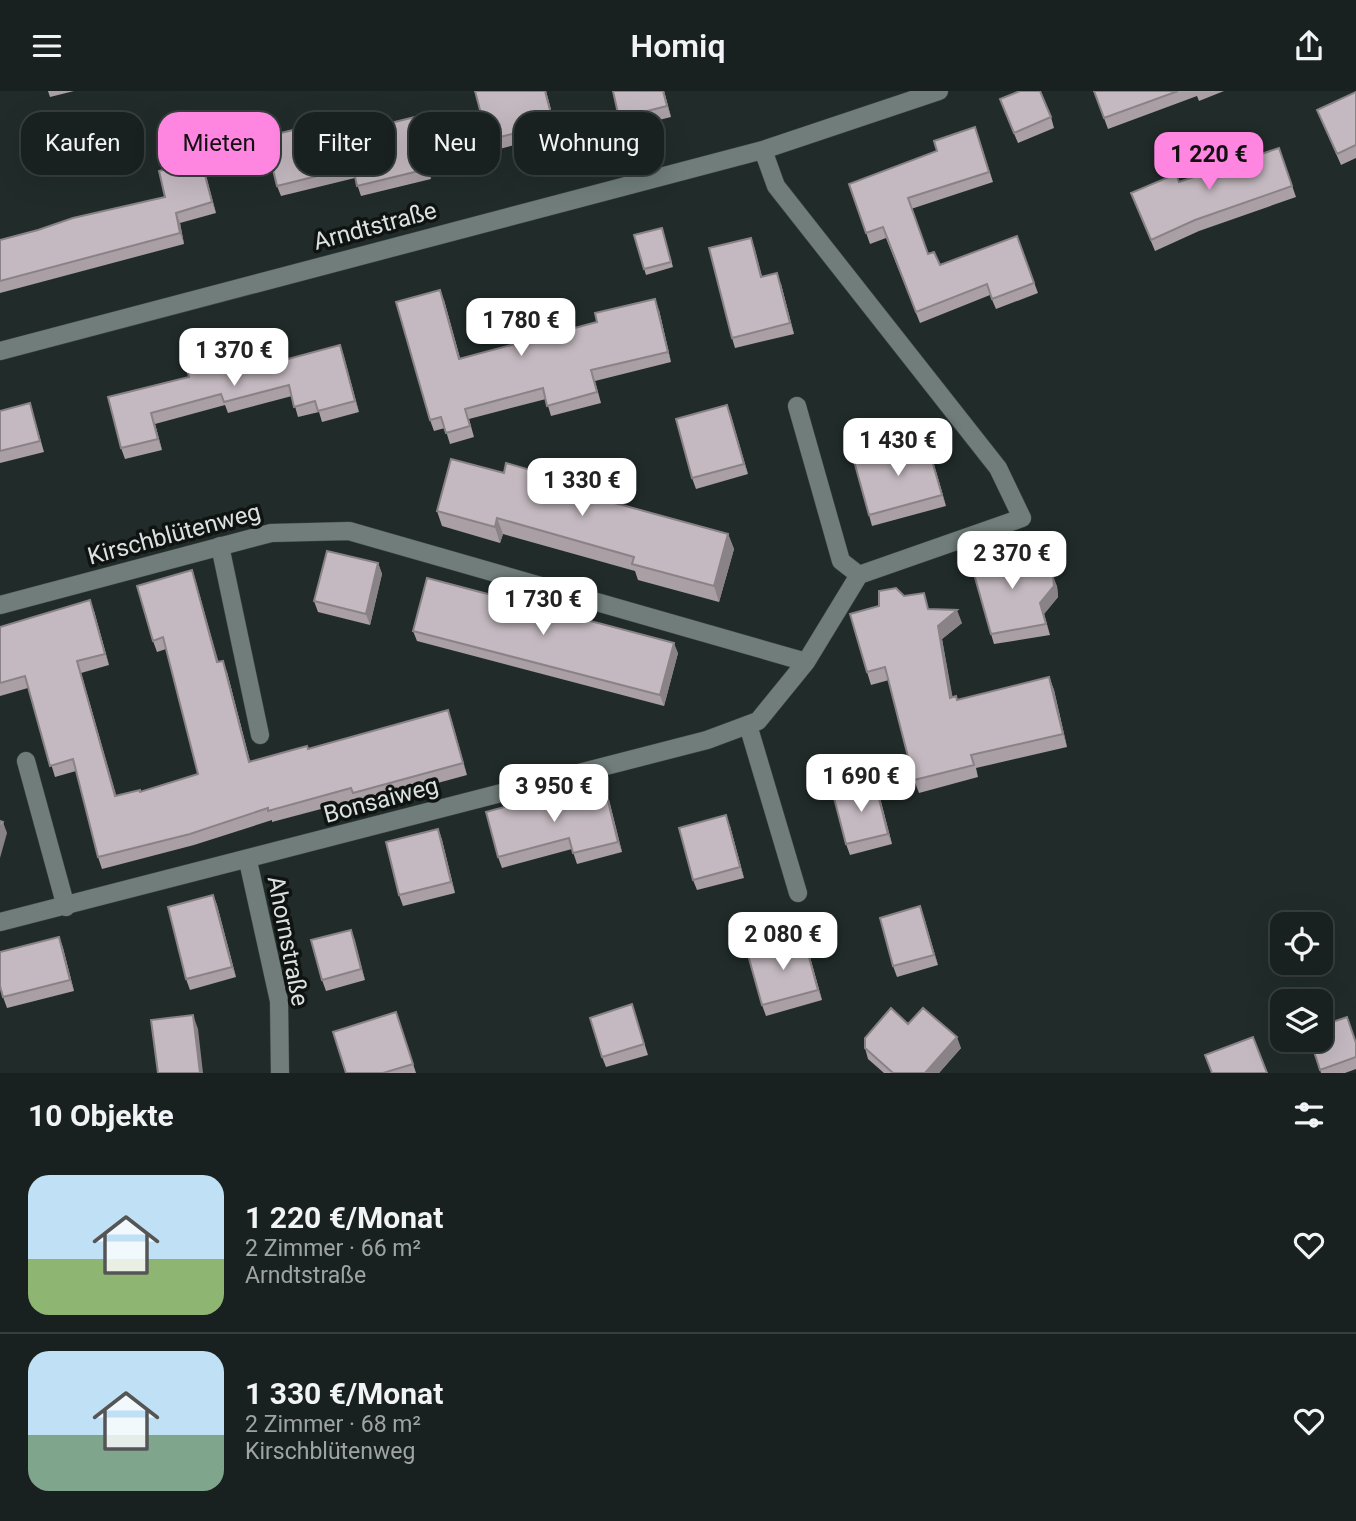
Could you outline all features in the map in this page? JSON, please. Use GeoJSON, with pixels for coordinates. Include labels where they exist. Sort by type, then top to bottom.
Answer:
{"type":"FeatureCollection","features":[{"type":"Feature","properties":{"kind":"street","name":"Arndtstraße"},"geometry":{"type":"LineString","coordinates":[[0,351],[763,150],[939,91]]}},
{"type":"Feature","properties":{"kind":"street"},"geometry":{"type":"LineString","coordinates":[[763,150],[776,186],[998,468],[1022,518],[859,575],[841,561],[797,406]]}},
{"type":"Feature","properties":{"kind":"street","name":"Kirschblütenweg"},"geometry":{"type":"LineString","coordinates":[[0,605],[271,533],[349,531],[806,662]]}},
{"type":"Feature","properties":{"kind":"street"},"geometry":{"type":"LineString","coordinates":[[220,546],[260,735]]}},
{"type":"Feature","properties":{"kind":"street","name":"Bonsaiweg"},"geometry":{"type":"LineString","coordinates":[[0,922],[248,861],[707,740],[758,721],[806,662],[859,575]]}},
{"type":"Feature","properties":{"kind":"street"},"geometry":{"type":"LineString","coordinates":[[748,725],[798,893]]}},
{"type":"Feature","properties":{"kind":"street"},"geometry":{"type":"LineString","coordinates":[[26,761],[66,907]]}},
{"type":"Feature","properties":{"kind":"street","name":"Ahornstraße"},"geometry":{"type":"LineString","coordinates":[[248,861],[279,1000],[280,1073]]}},
{"type":"Feature","properties":{"kind":"building"},"geometry":{"type":"Polygon","coordinates":[[[475,91],[545,91],[550,112],[514,112],[514,134],[500,137],[500,112],[481,112],[475,91]]]}},
{"type":"Feature","properties":{"kind":"building"},"geometry":{"type":"Polygon","coordinates":[[[613,91],[663,91],[667,106],[643,112],[618,112],[613,91]]]}},
{"type":"Feature","properties":{"kind":"building"},"geometry":{"type":"Polygon","coordinates":[[[1020,91],[1040,91],[1051,117],[1014,133],[1000,99],[1020,91]]]}},
{"type":"Feature","properties":{"kind":"building"},"geometry":{"type":"Polygon","coordinates":[[[1094,91],[1178,91],[1104,118],[1094,91]]]}},
{"type":"Feature","properties":{"kind":"building"},"geometry":{"type":"Polygon","coordinates":[[[1356,92],[1356,145],[1337,154],[1317,110],[1356,92]]]}},
{"type":"Feature","properties":{"kind":"building"},"geometry":{"type":"Polygon","coordinates":[[[409,118],[409,173],[357,186],[355,175],[395,175],[395,122],[409,118]]]}},
{"type":"Feature","properties":{"kind":"building"},"geometry":{"type":"Polygon","coordinates":[[[975,127],[989,172],[908,198],[928,254],[934,252],[940,265],[1017,236],[1034,283],[992,299],[987,284],[916,312],[883,227],[866,233],[849,184],[937,151],[934,141],[975,127]]]}},
{"type":"Feature","properties":{"kind":"building"},"geometry":{"type":"Polygon","coordinates":[[[294,130],[294,175],[321,175],[277,186],[274,175],[280,175],[280,133],[294,130]]]}},
{"type":"Feature","properties":{"kind":"building"},"geometry":{"type":"Polygon","coordinates":[[[1279,148],[1292,186],[1195,220],[1151,240],[1131,193],[1176,174],[1179,182],[1279,148]]]}},
{"type":"Feature","properties":{"kind":"building"},"geometry":{"type":"Polygon","coordinates":[[[160,175],[205,175],[212,202],[176,213],[180,233],[0,281],[0,240],[73,218],[165,197],[160,175]]]}},
{"type":"Feature","properties":{"kind":"building"},"geometry":{"type":"Polygon","coordinates":[[[662,228],[671,262],[644,269],[634,235],[662,228]]]}},
{"type":"Feature","properties":{"kind":"building"},"geometry":{"type":"Polygon","coordinates":[[[751,238],[761,277],[777,273],[790,323],[732,338],[709,248],[751,238]]]}},
{"type":"Feature","properties":{"kind":"building"},"geometry":{"type":"Polygon","coordinates":[[[440,290],[459,359],[597,322],[595,313],[655,299],[668,352],[591,370],[597,392],[547,406],[543,388],[465,409],[470,426],[446,433],[441,417],[430,420],[396,302],[440,290]]]}},
{"type":"Feature","properties":{"kind":"building"},"geometry":{"type":"Polygon","coordinates":[[[340,345],[355,401],[318,411],[315,401],[294,407],[289,385],[224,402],[221,394],[151,413],[158,439],[121,448],[108,397],[189,377],[185,360],[230,348],[235,365],[260,359],[262,366],[340,345]]]}},
{"type":"Feature","properties":{"kind":"building"},"geometry":{"type":"Polygon","coordinates":[[[30,403],[40,441],[0,451],[0,411],[30,403]]]}},
{"type":"Feature","properties":{"kind":"building"},"geometry":{"type":"Polygon","coordinates":[[[727,405],[744,464],[692,478],[676,419],[727,405]]]}},
{"type":"Feature","properties":{"kind":"building"},"geometry":{"type":"Polygon","coordinates":[[[926,440],[942,495],[869,515],[854,461],[926,440]]]}},
{"type":"Feature","properties":{"kind":"building"},"geometry":{"type":"Polygon","coordinates":[[[451,459],[504,473],[506,463],[616,495],[600,499],[728,534],[714,586],[632,564],[634,557],[497,518],[495,527],[437,511],[451,459]]]}},
{"type":"Feature","properties":{"kind":"building"},"geometry":{"type":"Polygon","coordinates":[[[1006,541],[1016,556],[1027,552],[1028,562],[1053,576],[1054,586],[1040,603],[1046,624],[991,634],[972,567],[987,563],[1006,541]]]}},
{"type":"Feature","properties":{"kind":"building"},"geometry":{"type":"Polygon","coordinates":[[[327,551],[378,563],[366,614],[314,601],[327,551]]]}},
{"type":"Feature","properties":{"kind":"building"},"geometry":{"type":"Polygon","coordinates":[[[192,570],[217,662],[223,661],[249,762],[307,746],[308,749],[448,710],[463,763],[353,793],[351,788],[268,811],[268,808],[190,834],[98,857],[73,759],[50,766],[25,676],[0,683],[0,627],[90,600],[105,654],[77,661],[115,796],[140,792],[198,774],[163,637],[153,641],[137,586],[192,570]]]}},
{"type":"Feature","properties":{"kind":"building"},"geometry":{"type":"Polygon","coordinates":[[[427,578],[674,643],[660,695],[413,631],[427,578]]]}},
{"type":"Feature","properties":{"kind":"building"},"geometry":{"type":"Polygon","coordinates":[[[896,588],[904,596],[924,593],[928,609],[957,610],[938,626],[950,698],[956,696],[957,700],[1049,677],[1063,734],[971,755],[974,765],[914,780],[885,667],[867,672],[850,614],[879,606],[879,591],[896,588]]]}},
{"type":"Feature","properties":{"kind":"building"},"geometry":{"type":"Polygon","coordinates":[[[875,783],[888,834],[846,844],[833,794],[875,783]]]}},
{"type":"Feature","properties":{"kind":"building"},"geometry":{"type":"Polygon","coordinates":[[[605,789],[618,842],[573,853],[569,838],[498,857],[486,812],[527,801],[529,809],[605,789]]]}},
{"type":"Feature","properties":{"kind":"building"},"geometry":{"type":"Polygon","coordinates":[[[726,815],[740,867],[693,880],[679,828],[726,815]]]}},
{"type":"Feature","properties":{"kind":"building"},"geometry":{"type":"Polygon","coordinates":[[[438,829],[451,882],[399,895],[386,842],[438,829]]]}},
{"type":"Feature","properties":{"kind":"building"},"geometry":{"type":"Polygon","coordinates":[[[213,895],[232,967],[186,979],[168,907],[213,895]]]}},
{"type":"Feature","properties":{"kind":"building"},"geometry":{"type":"Polygon","coordinates":[[[920,906],[934,955],[893,966],[880,918],[920,906]]]}},
{"type":"Feature","properties":{"kind":"building"},"geometry":{"type":"Polygon","coordinates":[[[351,930],[361,969],[322,980],[311,940],[351,930]]]}},
{"type":"Feature","properties":{"kind":"building"},"geometry":{"type":"Polygon","coordinates":[[[59,937],[70,980],[3,997],[0,986],[0,952],[59,937]]]}},
{"type":"Feature","properties":{"kind":"building"},"geometry":{"type":"Polygon","coordinates":[[[804,939],[818,990],[762,1005],[748,955],[804,939]]]}},
{"type":"Feature","properties":{"kind":"building"},"geometry":{"type":"Polygon","coordinates":[[[632,1004],[644,1044],[602,1057],[590,1018],[632,1004]]]}},
{"type":"Feature","properties":{"kind":"building"},"geometry":{"type":"Polygon","coordinates":[[[891,1008],[908,1024],[923,1008],[957,1037],[925,1073],[893,1073],[865,1048],[865,1038],[891,1008]]]}},
{"type":"Feature","properties":{"kind":"building"},"geometry":{"type":"Polygon","coordinates":[[[396,1012],[413,1064],[383,1073],[346,1073],[333,1032],[396,1012]]]}},
{"type":"Feature","properties":{"kind":"building"},"geometry":{"type":"Polygon","coordinates":[[[193,1015],[200,1073],[158,1073],[151,1020],[193,1015]]]}},
{"type":"Feature","properties":{"kind":"building"},"geometry":{"type":"Polygon","coordinates":[[[1347,1017],[1356,1043],[1356,1057],[1320,1070],[1314,1052],[1333,1052],[1333,1022],[1347,1017]]]}},
{"type":"Feature","properties":{"kind":"building"},"geometry":{"type":"Polygon","coordinates":[[[1253,1037],[1267,1073],[1212,1073],[1205,1055],[1253,1037]]]}}]}
